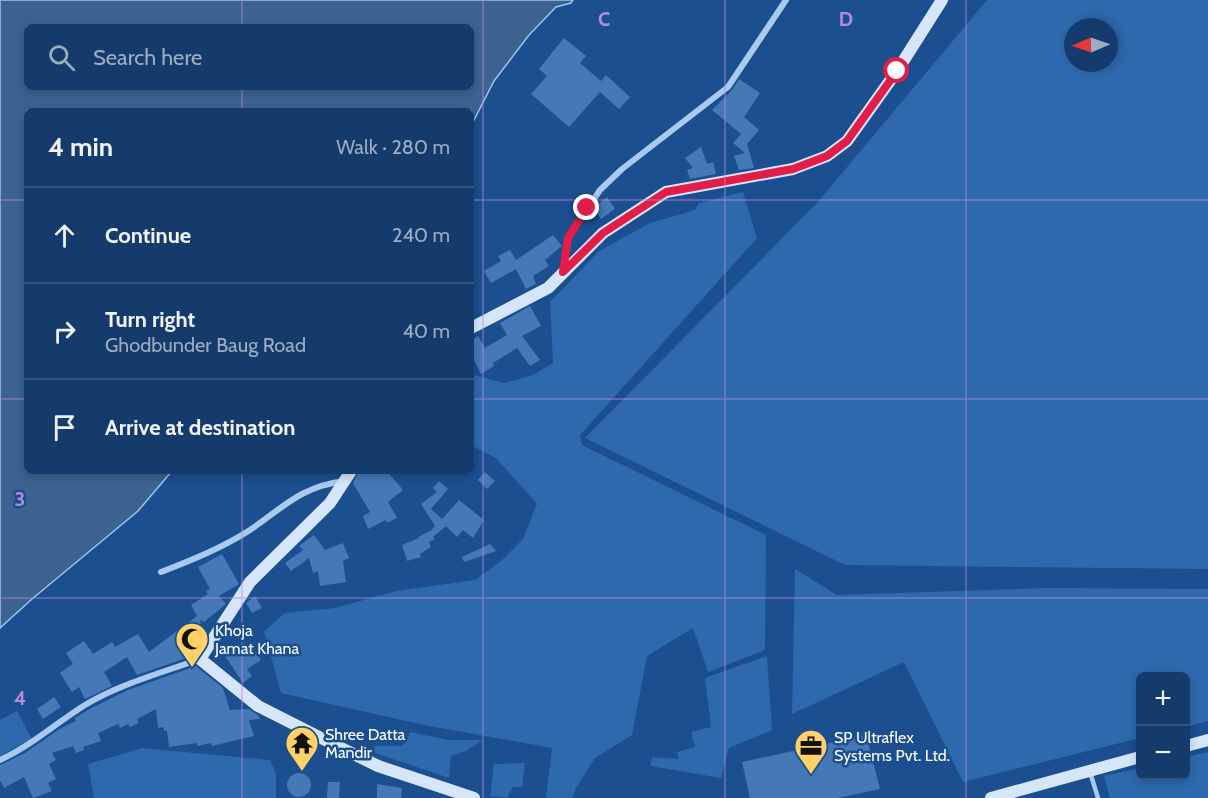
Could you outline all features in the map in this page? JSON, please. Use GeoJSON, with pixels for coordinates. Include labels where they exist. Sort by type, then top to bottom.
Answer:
{"type":"FeatureCollection","features":[{"type":"Feature","properties":{"kind":"street"},"geometry":{"type":"LineString","coordinates":[[563,272],[568,238],[600,190],[622,169],[728,87],[786,0]]}},
{"type":"Feature","properties":{"kind":"street"},"geometry":{"type":"LineString","coordinates":[[474,326],[548,288],[603,233],[666,192],[771,174],[793,169],[827,156],[847,141],[897,71],[942,0]]}},
{"type":"Feature","properties":{"kind":"street"},"geometry":{"type":"LineString","coordinates":[[161,572],[203,556],[250,530],[286,503],[312,488],[348,476]]}},
{"type":"Feature","properties":{"kind":"street"},"geometry":{"type":"LineString","coordinates":[[0,760],[15,753],[85,705],[138,681],[200,659],[250,582],[330,503],[348,476]]}},
{"type":"Feature","properties":{"kind":"street"},"geometry":{"type":"LineString","coordinates":[[200,659],[258,706],[325,740],[378,766],[474,798]]}},
{"type":"Feature","properties":{"kind":"street"},"geometry":{"type":"LineString","coordinates":[[1190,745],[1208,740]]}},
{"type":"Feature","properties":{"kind":"street"},"geometry":{"type":"LineString","coordinates":[[991,798],[1136,758]]}},
{"type":"Feature","properties":{"kind":"lane"},"geometry":{"type":"LineString","coordinates":[[1089,771],[1098,798]]}},
{"type":"Feature","properties":{"kind":"shaded area"},"geometry":{"type":"Polygon","coordinates":[[[0,0],[573,0],[571,3],[556,7],[529,35],[494,81],[474,120],[474,108],[24,108],[24,474],[169,474],[138,511],[0,628],[0,0]]]}},
{"type":"Feature","properties":{"kind":"shaded area"},"geometry":{"type":"Polygon","coordinates":[[[987,0],[1208,0],[1208,569],[845,565],[585,438],[817,203],[987,0]]]}},
{"type":"Feature","properties":{"kind":"shaded area"},"geometry":{"type":"Polygon","coordinates":[[[743,192],[757,238],[580,435],[582,445],[766,535],[765,650],[708,672],[693,628],[647,656],[632,735],[595,758],[572,798],[546,798],[552,748],[424,725],[281,693],[264,631],[285,613],[335,608],[396,591],[475,580],[500,562],[523,539],[537,504],[496,458],[474,447],[474,375],[504,383],[533,375],[553,363],[550,302],[599,251],[650,223],[695,210],[699,203],[743,192]]]}},
{"type":"Feature","properties":{"kind":"shaded area"},"geometry":{"type":"Polygon","coordinates":[[[795,569],[837,595],[1047,588],[1208,589],[1208,721],[1190,726],[1190,672],[1136,672],[1136,739],[963,782],[904,662],[792,714],[795,569]]]}},
{"type":"Feature","properties":{"kind":"shaded area"},"geometry":{"type":"Polygon","coordinates":[[[767,656],[772,730],[729,748],[721,778],[650,766],[652,757],[679,759],[677,752],[695,747],[691,732],[711,727],[705,678],[767,656]]]}},
{"type":"Feature","properties":{"kind":"shaded area"},"geometry":{"type":"Polygon","coordinates":[[[17,711],[32,739],[0,756],[0,720],[17,711]]]}},
{"type":"Feature","properties":{"kind":"shaded area"},"geometry":{"type":"Polygon","coordinates":[[[410,732],[449,740],[483,740],[466,751],[451,756],[449,778],[375,753],[374,746],[401,746],[407,741],[410,732]]]}},
{"type":"Feature","properties":{"kind":"shaded area"},"geometry":{"type":"Polygon","coordinates":[[[143,748],[270,760],[276,774],[276,798],[94,798],[88,764],[143,748]]]}},
{"type":"Feature","properties":{"kind":"shaded area"},"geometry":{"type":"Polygon","coordinates":[[[1208,752],[1208,798],[1110,798],[1104,776],[1136,769],[1136,780],[1190,780],[1190,756],[1208,752]]]}},
{"type":"Feature","properties":{"kind":"shaded area"},"geometry":{"type":"Polygon","coordinates":[[[525,763],[522,787],[513,787],[507,798],[490,796],[494,764],[525,763]]]}},
{"type":"Feature","properties":{"kind":"building"},"geometry":{"type":"Polygon","coordinates":[[[564,38],[586,56],[580,63],[601,81],[606,75],[630,97],[619,109],[600,92],[569,127],[531,94],[547,76],[539,69],[564,38]]]}},
{"type":"Feature","properties":{"kind":"building"},"geometry":{"type":"Polygon","coordinates":[[[739,79],[760,93],[744,117],[759,130],[747,144],[754,168],[739,170],[734,156],[745,153],[733,143],[741,134],[712,110],[732,90],[739,79]]]}},
{"type":"Feature","properties":{"kind":"building"},"geometry":{"type":"Polygon","coordinates":[[[701,147],[707,164],[713,162],[716,174],[690,179],[687,170],[693,168],[685,158],[701,147]]]}},
{"type":"Feature","properties":{"kind":"building"},"geometry":{"type":"Polygon","coordinates":[[[607,197],[615,209],[601,219],[594,208],[607,197]]]}},
{"type":"Feature","properties":{"kind":"building"},"geometry":{"type":"Polygon","coordinates":[[[553,235],[562,246],[545,260],[549,266],[533,276],[536,284],[526,289],[516,269],[491,283],[484,271],[501,261],[498,256],[510,250],[516,260],[553,235]]]}},
{"type":"Feature","properties":{"kind":"building"},"geometry":{"type":"Polygon","coordinates":[[[530,306],[541,326],[522,336],[540,360],[530,366],[517,348],[493,363],[494,366],[481,374],[474,360],[474,339],[478,336],[485,348],[507,335],[500,323],[530,306]]]}},
{"type":"Feature","properties":{"kind":"building"},"geometry":{"type":"Polygon","coordinates":[[[485,472],[495,481],[487,489],[478,480],[485,472]]]}},
{"type":"Feature","properties":{"kind":"building"},"geometry":{"type":"Polygon","coordinates":[[[358,474],[390,474],[403,490],[388,502],[397,518],[387,523],[386,520],[368,529],[363,516],[370,512],[353,483],[358,474]]]}},
{"type":"Feature","properties":{"kind":"building"},"geometry":{"type":"Polygon","coordinates":[[[439,481],[448,489],[431,509],[442,519],[459,500],[484,520],[473,538],[463,530],[457,537],[446,526],[433,537],[435,539],[429,542],[431,547],[420,554],[421,557],[407,561],[402,545],[419,538],[435,526],[421,504],[437,492],[433,488],[439,481]]]}},
{"type":"Feature","properties":{"kind":"building"},"geometry":{"type":"Polygon","coordinates":[[[314,535],[325,550],[343,543],[349,558],[343,561],[346,582],[320,586],[318,571],[313,573],[309,558],[291,571],[285,563],[303,550],[299,546],[314,535]]]}},
{"type":"Feature","properties":{"kind":"building"},"geometry":{"type":"Polygon","coordinates":[[[490,544],[496,551],[464,562],[462,557],[490,544]]]}},
{"type":"Feature","properties":{"kind":"building"},"geometry":{"type":"Polygon","coordinates":[[[222,554],[239,584],[219,596],[226,604],[204,622],[200,620],[201,625],[196,629],[198,632],[196,633],[202,641],[192,656],[137,675],[127,657],[104,672],[112,686],[85,699],[79,687],[72,692],[60,673],[73,664],[66,653],[84,641],[93,654],[112,642],[115,647],[138,634],[149,652],[197,616],[191,605],[208,594],[206,591],[210,589],[198,567],[222,554]]]}},
{"type":"Feature","properties":{"kind":"building"},"geometry":{"type":"Polygon","coordinates":[[[255,596],[262,608],[252,613],[246,603],[255,596]]]}},
{"type":"Feature","properties":{"kind":"building"},"geometry":{"type":"Polygon","coordinates":[[[252,647],[261,660],[247,669],[252,676],[243,683],[225,656],[238,648],[242,654],[252,647]]]}},
{"type":"Feature","properties":{"kind":"building"},"geometry":{"type":"Polygon","coordinates":[[[196,666],[223,688],[230,710],[249,709],[259,716],[260,719],[249,720],[254,736],[212,746],[211,743],[197,746],[197,743],[169,747],[167,731],[164,731],[164,727],[158,728],[156,709],[137,719],[139,723],[130,727],[128,724],[120,728],[118,724],[98,733],[101,741],[83,747],[84,750],[76,753],[73,746],[52,753],[56,760],[49,764],[56,779],[48,783],[52,791],[33,798],[24,777],[4,788],[0,780],[0,765],[25,753],[61,728],[76,721],[75,718],[88,710],[128,690],[196,666]]]}},
{"type":"Feature","properties":{"kind":"building"},"geometry":{"type":"Polygon","coordinates":[[[54,697],[61,707],[43,719],[37,709],[54,697]]]}},
{"type":"Feature","properties":{"kind":"building","name":"SP Ultraflex Systems Pvt. Ltd."},"geometry":{"type":"Polygon","coordinates":[[[866,735],[880,789],[838,798],[750,798],[742,762],[866,735]]]}},
{"type":"Feature","properties":{"kind":"building"},"geometry":{"type":"Polygon","coordinates":[[[299,773],[304,774],[310,780],[310,790],[304,796],[299,797],[294,796],[288,790],[287,785],[288,780],[294,774],[299,773]]]}},
{"type":"Feature","properties":{"kind":"building"},"geometry":{"type":"Polygon","coordinates":[[[328,782],[340,782],[339,798],[327,798],[328,782]]]}},
{"type":"Feature","properties":{"kind":"building"},"geometry":{"type":"Polygon","coordinates":[[[377,784],[402,788],[401,798],[377,798],[377,784]]]}},
{"type":"Feature","properties":{"kind":"place","name":"Khoja Jamat Khana"},"geometry":{"type":"Point","coordinates":[192,668]}},
{"type":"Feature","properties":{"kind":"place","name":"Shree Datta Mandir"},"geometry":{"type":"Point","coordinates":[302,772]}},
{"type":"Feature","properties":{"kind":"place","name":"SP Ultraflex Systems Pvt. Ltd."},"geometry":{"type":"Point","coordinates":[811,775]}},
{"type":"Feature","properties":{"kind":"route"},"geometry":{"type":"LineString","coordinates":[[587,208],[568,238],[563,272],[603,233],[666,192],[793,169],[827,156],[847,141],[897,71]]}}]}
